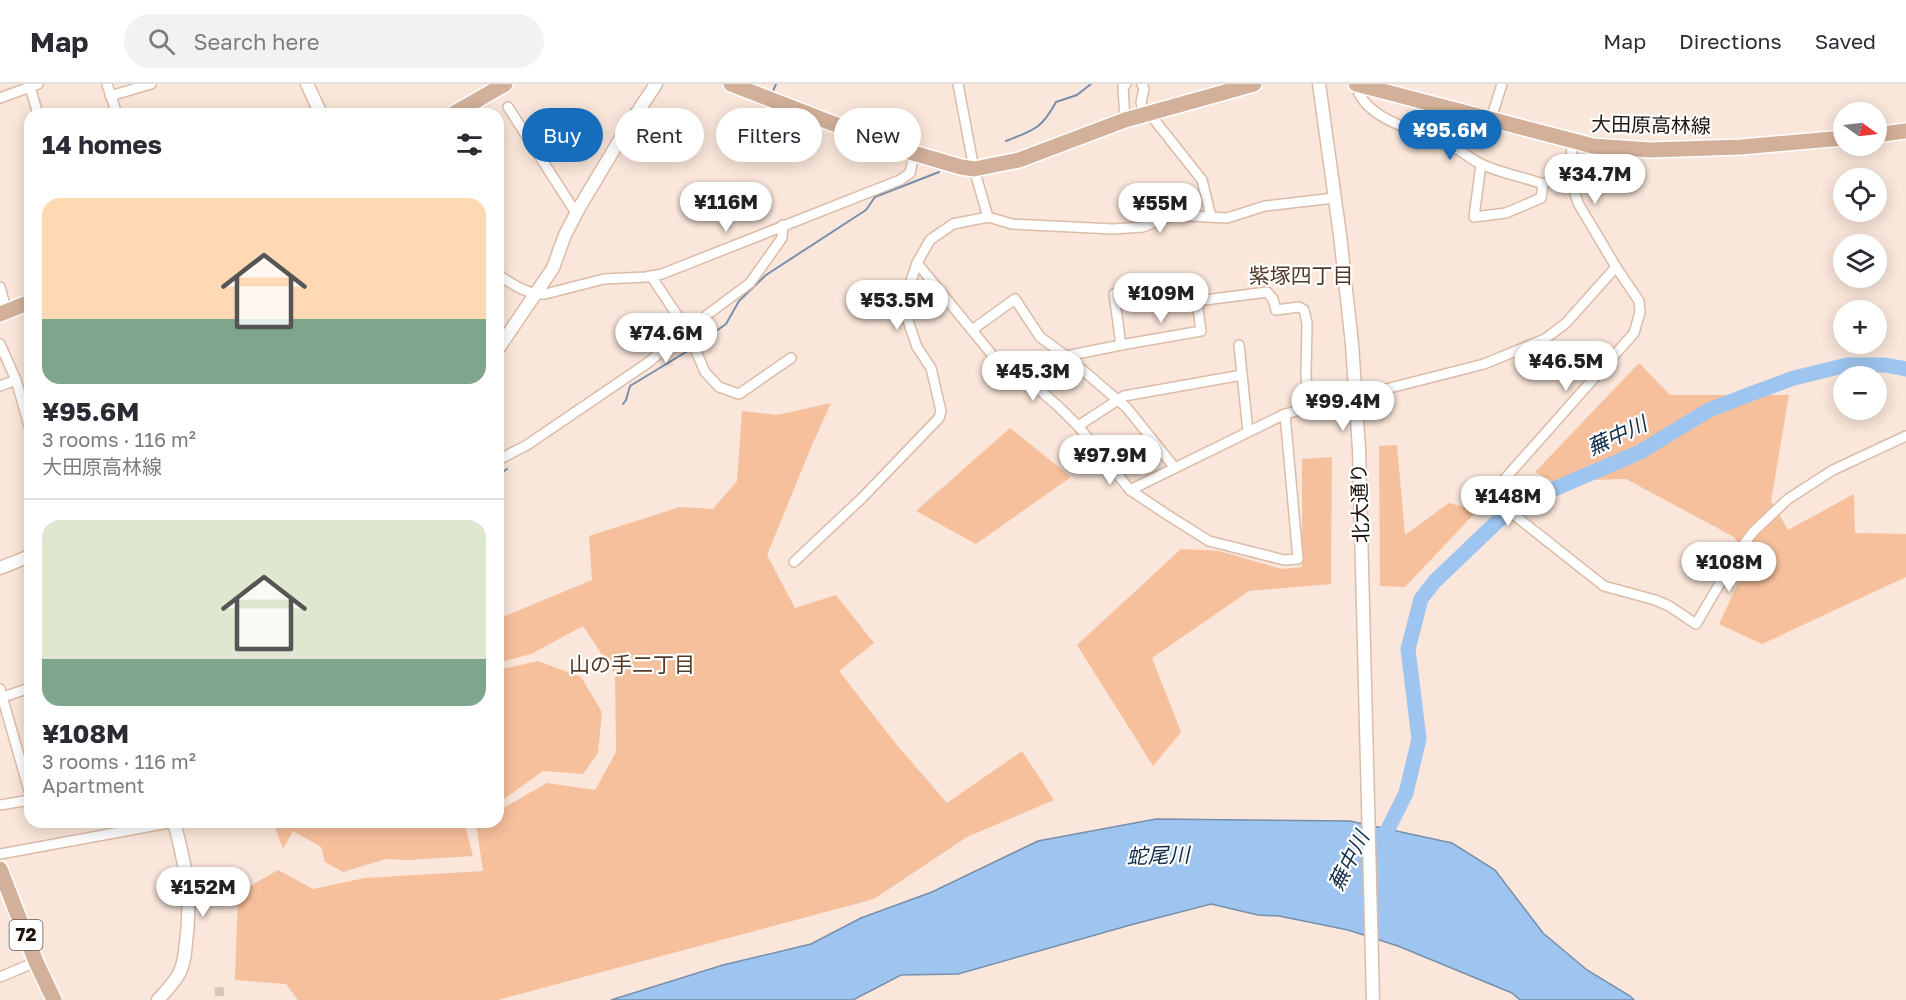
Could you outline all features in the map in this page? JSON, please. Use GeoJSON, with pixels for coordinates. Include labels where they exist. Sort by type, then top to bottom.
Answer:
{"type":"FeatureCollection","features":[{"type":"Feature","properties":{"kind":"main road"},"geometry":{"type":"LineString","coordinates":[[463,108],[505,84]]}},
{"type":"Feature","properties":{"kind":"main road"},"geometry":{"type":"LineString","coordinates":[[731,84],[834,123]]}},
{"type":"Feature","properties":{"kind":"main road","name":"大田原高林線"},"geometry":{"type":"LineString","coordinates":[[1356,84],[1572,142],[1611,148],[1650,150],[1740,147],[1833,139]]}},
{"type":"Feature","properties":{"kind":"main road"},"geometry":{"type":"LineString","coordinates":[[921,156],[974,169],[1019,160],[1125,120],[1246,85]]}},
{"type":"Feature","properties":{"kind":"main road"},"geometry":{"type":"LineString","coordinates":[[1887,134],[1906,131]]}},
{"type":"Feature","properties":{"kind":"main road"},"geometry":{"type":"LineString","coordinates":[[3,313],[24,304]]}},
{"type":"Feature","properties":{"kind":"main road","name":"72"},"geometry":{"type":"LineString","coordinates":[[0,869],[36,962],[54,1000]]}},
{"type":"Feature","properties":{"kind":"street"},"geometry":{"type":"LineString","coordinates":[[107,84],[115,108]]}},
{"type":"Feature","properties":{"kind":"street"},"geometry":{"type":"LineString","coordinates":[[110,96],[151,84]]}},
{"type":"Feature","properties":{"kind":"street"},"geometry":{"type":"LineString","coordinates":[[307,84],[318,108]]}},
{"type":"Feature","properties":{"kind":"street"},"geometry":{"type":"LineString","coordinates":[[504,341],[553,268],[576,213],[656,84]]}},
{"type":"Feature","properties":{"kind":"street"},"geometry":{"type":"LineString","coordinates":[[958,84],[974,169],[988,217]]}},
{"type":"Feature","properties":{"kind":"street"},"geometry":{"type":"LineString","coordinates":[[1125,120],[1124,87],[1126,84]]}},
{"type":"Feature","properties":{"kind":"street"},"geometry":{"type":"LineString","coordinates":[[1142,84],[1144,89],[1141,102],[1146,114],[1202,180],[1210,217]]}},
{"type":"Feature","properties":{"kind":"street","name":"北大通り"},"geometry":{"type":"LineString","coordinates":[[1319,84],[1352,344],[1359,449],[1373,1000]]}},
{"type":"Feature","properties":{"kind":"street"},"geometry":{"type":"LineString","coordinates":[[1356,84],[1358,94],[1364,102],[1390,120],[1451,145],[1481,164],[1543,184],[1571,171]]}},
{"type":"Feature","properties":{"kind":"street"},"geometry":{"type":"LineString","coordinates":[[1491,119],[1502,84]]}},
{"type":"Feature","properties":{"kind":"street"},"geometry":{"type":"LineString","coordinates":[[0,98],[34,86],[37,108]]}},
{"type":"Feature","properties":{"kind":"street"},"geometry":{"type":"LineString","coordinates":[[508,106],[576,213]]}},
{"type":"Feature","properties":{"kind":"street"},"geometry":{"type":"LineString","coordinates":[[1572,142],[1571,171],[1578,203],[1639,301],[1640,312],[1634,333],[1502,482],[1504,507],[1604,586],[1655,600],[1669,606],[1696,624],[1740,549],[1754,531],[1788,499],[1833,470],[1906,436]]}},
{"type":"Feature","properties":{"kind":"street"},"geometry":{"type":"LineString","coordinates":[[504,279],[524,291],[536,295],[604,279],[662,274],[900,180],[910,172],[912,162]]}},
{"type":"Feature","properties":{"kind":"street"},"geometry":{"type":"LineString","coordinates":[[1481,164],[1474,218],[1506,213],[1541,198],[1543,184]]}},
{"type":"Feature","properties":{"kind":"street"},"geometry":{"type":"LineString","coordinates":[[794,562],[862,498],[939,418],[941,411],[931,368],[917,347],[907,318],[905,299],[917,264],[930,240],[953,224],[988,217],[1012,224],[1113,229],[1143,227],[1172,215],[1227,218],[1265,206],[1334,198]]}},
{"type":"Feature","properties":{"kind":"street"},"geometry":{"type":"LineString","coordinates":[[504,457],[527,445],[649,362],[750,283],[782,238],[783,225]]}},
{"type":"Feature","properties":{"kind":"street"},"geometry":{"type":"LineString","coordinates":[[917,264],[1004,367],[1035,386],[1078,426],[1130,490],[1209,540],[1284,560],[1298,559],[1286,414]]}},
{"type":"Feature","properties":{"kind":"street"},"geometry":{"type":"LineString","coordinates":[[1130,490],[1286,414],[1484,364],[1545,339],[1566,323],[1616,267]]}},
{"type":"Feature","properties":{"kind":"street"},"geometry":{"type":"LineString","coordinates":[[651,276],[687,330],[705,372],[719,387],[739,394],[791,358]]}},
{"type":"Feature","properties":{"kind":"street"},"geometry":{"type":"LineString","coordinates":[[1066,356],[1201,330],[1193,283],[1114,294],[1121,345]]}},
{"type":"Feature","properties":{"kind":"street"},"geometry":{"type":"LineString","coordinates":[[0,287],[3,313]]}},
{"type":"Feature","properties":{"kind":"street"},"geometry":{"type":"LineString","coordinates":[[1197,301],[1267,292],[1273,298],[1276,310],[1299,307],[1304,310],[1307,324],[1308,408]]}},
{"type":"Feature","properties":{"kind":"street"},"geometry":{"type":"LineString","coordinates":[[972,330],[1015,299],[1040,337],[1127,408],[1175,468]]}},
{"type":"Feature","properties":{"kind":"street"},"geometry":{"type":"LineString","coordinates":[[0,344],[16,380],[24,408]]}},
{"type":"Feature","properties":{"kind":"street"},"geometry":{"type":"LineString","coordinates":[[1239,345],[1248,432]]}},
{"type":"Feature","properties":{"kind":"street"},"geometry":{"type":"LineString","coordinates":[[1078,426],[1124,396],[1242,375]]}},
{"type":"Feature","properties":{"kind":"street"},"geometry":{"type":"LineString","coordinates":[[0,386],[16,380]]}},
{"type":"Feature","properties":{"kind":"street"},"geometry":{"type":"LineString","coordinates":[[0,568],[24,558]]}},
{"type":"Feature","properties":{"kind":"street"},"geometry":{"type":"LineString","coordinates":[[24,689],[1,695],[24,774]]}},
{"type":"Feature","properties":{"kind":"street"},"geometry":{"type":"LineString","coordinates":[[0,805],[24,801]]}},
{"type":"Feature","properties":{"kind":"street"},"geometry":{"type":"LineString","coordinates":[[0,854],[141,828]]}},
{"type":"Feature","properties":{"kind":"street"},"geometry":{"type":"LineString","coordinates":[[158,1000],[179,973],[184,961],[188,931],[189,896],[186,869],[176,828]]}},
{"type":"Feature","properties":{"kind":"street"},"geometry":{"type":"LineString","coordinates":[[0,976],[36,962]]}},
{"type":"Feature","properties":{"kind":"shaded area"},"geometry":{"type":"Polygon","coordinates":[[[1639,363],[1670,395],[1789,395],[1771,501],[1788,530],[1854,494],[1855,533],[1906,534],[1906,577],[1762,644],[1719,624],[1749,560],[1734,537],[1626,479],[1552,481],[1535,472],[1639,363]]]}},
{"type":"Feature","properties":{"kind":"shaded area"},"geometry":{"type":"Polygon","coordinates":[[[831,403],[767,555],[795,608],[836,595],[874,643],[839,671],[896,744],[947,803],[1022,751],[1054,800],[967,837],[874,899],[498,1000],[298,1000],[286,984],[235,980],[238,893],[278,870],[313,889],[365,878],[483,871],[477,828],[504,828],[504,808],[547,783],[595,790],[616,752],[615,674],[583,626],[531,654],[504,661],[504,617],[592,580],[589,536],[680,507],[713,509],[737,481],[742,411],[777,415],[831,403]]]}},
{"type":"Feature","properties":{"kind":"shaded area"},"geometry":{"type":"Polygon","coordinates":[[[1010,428],[1071,477],[976,544],[916,511],[1010,428]]]}},
{"type":"Feature","properties":{"kind":"shaded area"},"geometry":{"type":"Polygon","coordinates":[[[1397,445],[1405,535],[1449,503],[1477,511],[1405,587],[1380,586],[1379,446],[1397,445]]]}},
{"type":"Feature","properties":{"kind":"shaded area"},"geometry":{"type":"Polygon","coordinates":[[[1332,457],[1331,584],[1249,591],[1152,658],[1181,732],[1153,766],[1077,645],[1181,549],[1219,551],[1282,569],[1302,567],[1302,459],[1332,457]]]}},
{"type":"Feature","properties":{"kind":"shaded area"},"geometry":{"type":"Polygon","coordinates":[[[538,661],[581,677],[602,712],[598,753],[583,774],[543,771],[504,799],[504,669],[538,661]]]}},
{"type":"Feature","properties":{"kind":"shaded area"},"geometry":{"type":"Polygon","coordinates":[[[275,828],[466,828],[473,856],[386,859],[343,872],[325,862],[321,847],[293,831],[283,849],[275,828]]]}},
{"type":"Feature","properties":{"kind":"water","name":"蛇尾川"},"geometry":{"type":"Polygon","coordinates":[[[1156,819],[1350,821],[1452,843],[1495,870],[1543,933],[1587,970],[1634,1000],[1520,1000],[1512,993],[1398,946],[1348,930],[1279,916],[1258,915],[1211,904],[958,974],[901,975],[853,1000],[611,1000],[723,965],[811,944],[861,918],[932,892],[1038,841],[1156,819]]]}},
{"type":"Feature","properties":{"kind":"waterway"},"geometry":{"type":"LineString","coordinates":[[773,91],[776,84]]}},
{"type":"Feature","properties":{"kind":"waterway"},"geometry":{"type":"LineString","coordinates":[[1006,141],[1036,128],[1046,118],[1056,102],[1077,95],[1091,84]]}},
{"type":"Feature","properties":{"kind":"waterway"},"geometry":{"type":"LineString","coordinates":[[696,346],[710,339],[712,334],[726,324],[739,301],[766,275],[866,210],[875,197],[939,172]]}},
{"type":"Feature","properties":{"kind":"waterway"},"geometry":{"type":"LineString","coordinates":[[623,404],[630,386],[691,349]]}},
{"type":"Feature","properties":{"kind":"waterway","name":"蕪中川"},"geometry":{"type":"LineString","coordinates":[[1379,847],[1406,793],[1419,739],[1408,649],[1421,599],[1435,581],[1500,519],[1526,498],[1554,489],[1640,452],[1709,410],[1753,393],[1794,378],[1847,365],[1885,365],[1906,369]]}},
{"type":"Feature","properties":{"kind":"tunnel"},"geometry":{"type":"LineString","coordinates":[[219,987],[220,1000]]}},
{"type":"Feature","properties":{"kind":"district","name":"紫塚四丁目"},"geometry":{"type":"Point","coordinates":[1301,276]}},
{"type":"Feature","properties":{"kind":"district","name":"山の手二丁目"},"geometry":{"type":"Point","coordinates":[632,665]}}]}
